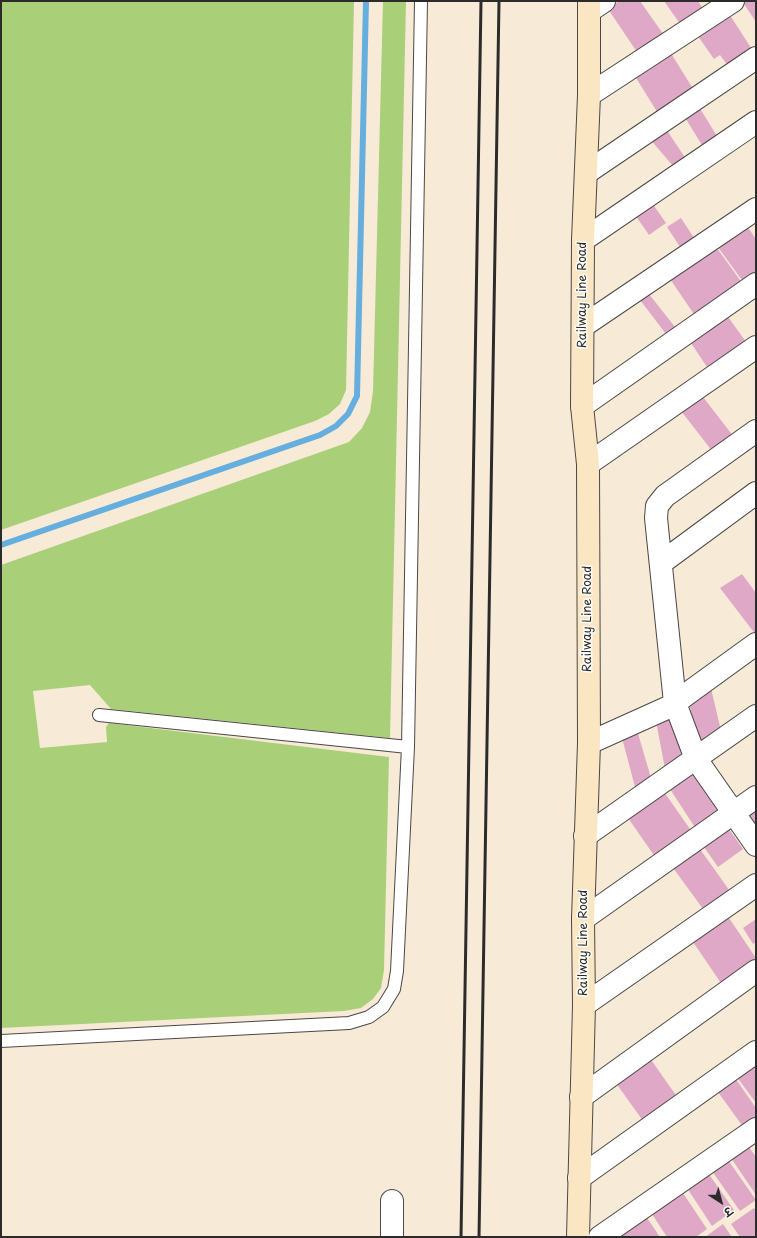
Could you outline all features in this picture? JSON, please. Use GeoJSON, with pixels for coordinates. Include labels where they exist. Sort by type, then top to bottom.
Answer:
{"type":"FeatureCollection","features":[{"type":"Feature","properties":{"kind":"street"},"geometry":{"type":"LineString","coordinates":[[589,95],[733,1]]}},
{"type":"Feature","properties":{"kind":"street","name":"Railway Line Road"},"geometry":{"type":"LineString","coordinates":[[578,1237],[584,1005],[583,919],[588,743],[588,464],[582,406],[583,240],[594,4]]}},
{"type":"Feature","properties":{"kind":"street"},"geometry":{"type":"LineString","coordinates":[[586,173],[756,58]]}},
{"type":"Feature","properties":{"kind":"street"},"geometry":{"type":"LineString","coordinates":[[583,240],[756,122]]}},
{"type":"Feature","properties":{"kind":"street"},"geometry":{"type":"LineString","coordinates":[[583,326],[756,208]]}},
{"type":"Feature","properties":{"kind":"street"},"geometry":{"type":"LineString","coordinates":[[582,406],[756,284]]}},
{"type":"Feature","properties":{"kind":"street"},"geometry":{"type":"LineString","coordinates":[[588,464],[756,348]]}},
{"type":"Feature","properties":{"kind":"street"},"geometry":{"type":"LineString","coordinates":[[756,431],[665,496],[657,506],[656,518],[675,703],[696,759],[756,845]]}},
{"type":"Feature","properties":{"kind":"street"},"geometry":{"type":"LineString","coordinates":[[661,563],[756,493]]}},
{"type":"Feature","properties":{"kind":"street"},"geometry":{"type":"LineString","coordinates":[[588,743],[669,708],[756,644]]}},
{"type":"Feature","properties":{"kind":"street"},"geometry":{"type":"LineString","coordinates":[[585,836],[756,716]]}},
{"type":"Feature","properties":{"kind":"street"},"geometry":{"type":"LineString","coordinates":[[583,919],[756,797]]}},
{"type":"Feature","properties":{"kind":"street"},"geometry":{"type":"LineString","coordinates":[[584,1005],[756,886]]}},
{"type":"Feature","properties":{"kind":"street"},"geometry":{"type":"LineString","coordinates":[[581,1097],[756,971]]}},
{"type":"Feature","properties":{"kind":"street"},"geometry":{"type":"LineString","coordinates":[[579,1178],[756,1052]]}},
{"type":"Feature","properties":{"kind":"street"},"geometry":{"type":"LineString","coordinates":[[600,1237],[756,1129]]}},
{"type":"Feature","properties":{"kind":"street"},"geometry":{"type":"LineString","coordinates":[[392,1201],[392,1237]]}},
{"type":"Feature","properties":{"kind":"lane"},"geometry":{"type":"LineString","coordinates":[[1,1042],[349,1023],[369,1017],[383,1007],[394,989],[397,971],[408,748],[421,1]]}},
{"type":"Feature","properties":{"kind":"lane"},"geometry":{"type":"LineString","coordinates":[[98,716],[408,748]]}},
{"type":"Feature","properties":{"kind":"green space"},"geometry":{"type":"Polygon","coordinates":[[[1,1],[354,1],[346,390],[340,404],[329,414],[315,421],[1,530],[1,1]]]}},
{"type":"Feature","properties":{"kind":"green space"},"geometry":{"type":"Polygon","coordinates":[[[383,1],[406,1],[390,738],[111,709],[90,685],[33,691],[40,748],[107,742],[106,727],[109,723],[389,757],[384,970],[381,988],[373,999],[361,1008],[344,1011],[1,1028],[1,565],[349,442],[362,428],[370,412],[373,391],[383,1]]]}},
{"type":"Feature","properties":{"kind":"building"},"geometry":{"type":"Polygon","coordinates":[[[619,1],[640,1],[666,38],[639,55],[608,9],[619,1]]]}},
{"type":"Feature","properties":{"kind":"building"},"geometry":{"type":"Polygon","coordinates":[[[664,1],[698,1],[705,12],[683,28],[664,1]]]}},
{"type":"Feature","properties":{"kind":"building"},"geometry":{"type":"Polygon","coordinates":[[[742,1],[756,1],[756,22],[742,1]]]}},
{"type":"Feature","properties":{"kind":"building"},"geometry":{"type":"Polygon","coordinates":[[[726,9],[755,54],[731,70],[720,55],[714,59],[695,32],[726,9]]]}},
{"type":"Feature","properties":{"kind":"building"},"geometry":{"type":"Polygon","coordinates":[[[669,50],[695,92],[659,115],[633,73],[669,50]]]}},
{"type":"Feature","properties":{"kind":"building"},"geometry":{"type":"Polygon","coordinates":[[[696,102],[720,141],[705,150],[681,111],[696,102]]]}},
{"type":"Feature","properties":{"kind":"building"},"geometry":{"type":"Polygon","coordinates":[[[664,126],[686,159],[673,166],[649,138],[664,126]]]}},
{"type":"Feature","properties":{"kind":"building"},"geometry":{"type":"Polygon","coordinates":[[[650,200],[666,223],[649,235],[633,212],[650,200]]]}},
{"type":"Feature","properties":{"kind":"building"},"geometry":{"type":"Polygon","coordinates":[[[681,218],[698,244],[684,253],[667,227],[681,218]]]}},
{"type":"Feature","properties":{"kind":"building"},"geometry":{"type":"Polygon","coordinates":[[[744,222],[756,239],[756,281],[747,287],[715,243],[744,222]]]}},
{"type":"Feature","properties":{"kind":"building"},"geometry":{"type":"Polygon","coordinates":[[[714,244],[745,287],[698,320],[668,276],[714,244]]]}},
{"type":"Feature","properties":{"kind":"building"},"geometry":{"type":"Polygon","coordinates":[[[645,289],[675,327],[666,334],[637,296],[645,289]]]}},
{"type":"Feature","properties":{"kind":"building"},"geometry":{"type":"Polygon","coordinates":[[[726,314],[749,346],[711,373],[689,340],[726,314]]]}},
{"type":"Feature","properties":{"kind":"building"},"geometry":{"type":"Polygon","coordinates":[[[700,393],[737,441],[716,456],[678,407],[700,393]]]}},
{"type":"Feature","properties":{"kind":"building"},"geometry":{"type":"Polygon","coordinates":[[[742,574],[756,593],[756,635],[720,588],[742,574]]]}},
{"type":"Feature","properties":{"kind":"building"},"geometry":{"type":"Polygon","coordinates":[[[710,684],[722,735],[698,748],[688,696],[710,684]]]}},
{"type":"Feature","properties":{"kind":"building"},"geometry":{"type":"Polygon","coordinates":[[[673,711],[682,758],[665,769],[656,721],[673,711]]]}},
{"type":"Feature","properties":{"kind":"building"},"geometry":{"type":"Polygon","coordinates":[[[637,730],[651,778],[635,787],[622,738],[637,730]]]}},
{"type":"Feature","properties":{"kind":"building"},"geometry":{"type":"Polygon","coordinates":[[[688,767],[723,818],[700,835],[666,783],[688,767]]]}},
{"type":"Feature","properties":{"kind":"building"},"geometry":{"type":"Polygon","coordinates":[[[662,789],[697,839],[660,864],[626,815],[662,789]]]}},
{"type":"Feature","properties":{"kind":"building"},"geometry":{"type":"Polygon","coordinates":[[[756,806],[756,832],[744,814],[756,806]]]}},
{"type":"Feature","properties":{"kind":"building"},"geometry":{"type":"Polygon","coordinates":[[[724,822],[743,849],[718,867],[699,840],[724,822]]]}},
{"type":"Feature","properties":{"kind":"building"},"geometry":{"type":"Polygon","coordinates":[[[695,842],[732,894],[706,913],[668,861],[695,842]]]}},
{"type":"Feature","properties":{"kind":"building"},"geometry":{"type":"Polygon","coordinates":[[[727,915],[756,958],[756,968],[725,989],[691,939],[727,915]]]}},
{"type":"Feature","properties":{"kind":"building"},"geometry":{"type":"Polygon","coordinates":[[[756,919],[756,942],[753,944],[743,928],[756,919]]]}},
{"type":"Feature","properties":{"kind":"building"},"geometry":{"type":"Polygon","coordinates":[[[647,1054],[680,1101],[646,1125],[613,1079],[647,1054]]]}},
{"type":"Feature","properties":{"kind":"building"},"geometry":{"type":"Polygon","coordinates":[[[750,1062],[756,1070],[756,1103],[734,1073],[750,1062]]]}},
{"type":"Feature","properties":{"kind":"building"},"geometry":{"type":"Polygon","coordinates":[[[733,1075],[756,1108],[756,1119],[744,1128],[715,1088],[733,1075]]]}},
{"type":"Feature","properties":{"kind":"building"},"geometry":{"type":"Polygon","coordinates":[[[746,1143],[756,1157],[756,1195],[729,1155],[746,1143]]]}},
{"type":"Feature","properties":{"kind":"building"},"geometry":{"type":"Polygon","coordinates":[[[728,1160],[756,1200],[740,1211],[712,1171],[728,1160]]]}},
{"type":"Feature","properties":{"kind":"building"},"geometry":{"type":"Polygon","coordinates":[[[706,1170],[734,1210],[712,1226],[685,1185],[706,1170]]]}},
{"type":"Feature","properties":{"kind":"building"},"geometry":{"type":"Polygon","coordinates":[[[681,1190],[707,1229],[696,1237],[667,1237],[650,1211],[681,1190]]]}},
{"type":"Feature","properties":{"kind":"building"},"geometry":{"type":"Polygon","coordinates":[[[754,1208],[756,1211],[756,1237],[740,1237],[731,1224],[754,1208]]]}},
{"type":"Feature","properties":{"kind":"building"},"geometry":{"type":"Polygon","coordinates":[[[645,1215],[660,1237],[620,1237],[618,1233],[645,1215]]]}},
{"type":"Feature","properties":{"kind":"building"},"geometry":{"type":"Polygon","coordinates":[[[723,1224],[732,1237],[705,1237],[723,1224]]]}},
{"type":"Feature","properties":{"kind":"waterway"},"geometry":{"type":"LineString","coordinates":[[1,545],[320,435],[336,426],[348,414],[357,396],[366,1]]}},
{"type":"Feature","properties":{"kind":"railway"},"geometry":{"type":"LineString","coordinates":[[461,1237],[481,1]]}},
{"type":"Feature","properties":{"kind":"railway"},"geometry":{"type":"LineString","coordinates":[[479,1237],[499,1]]}}]}
